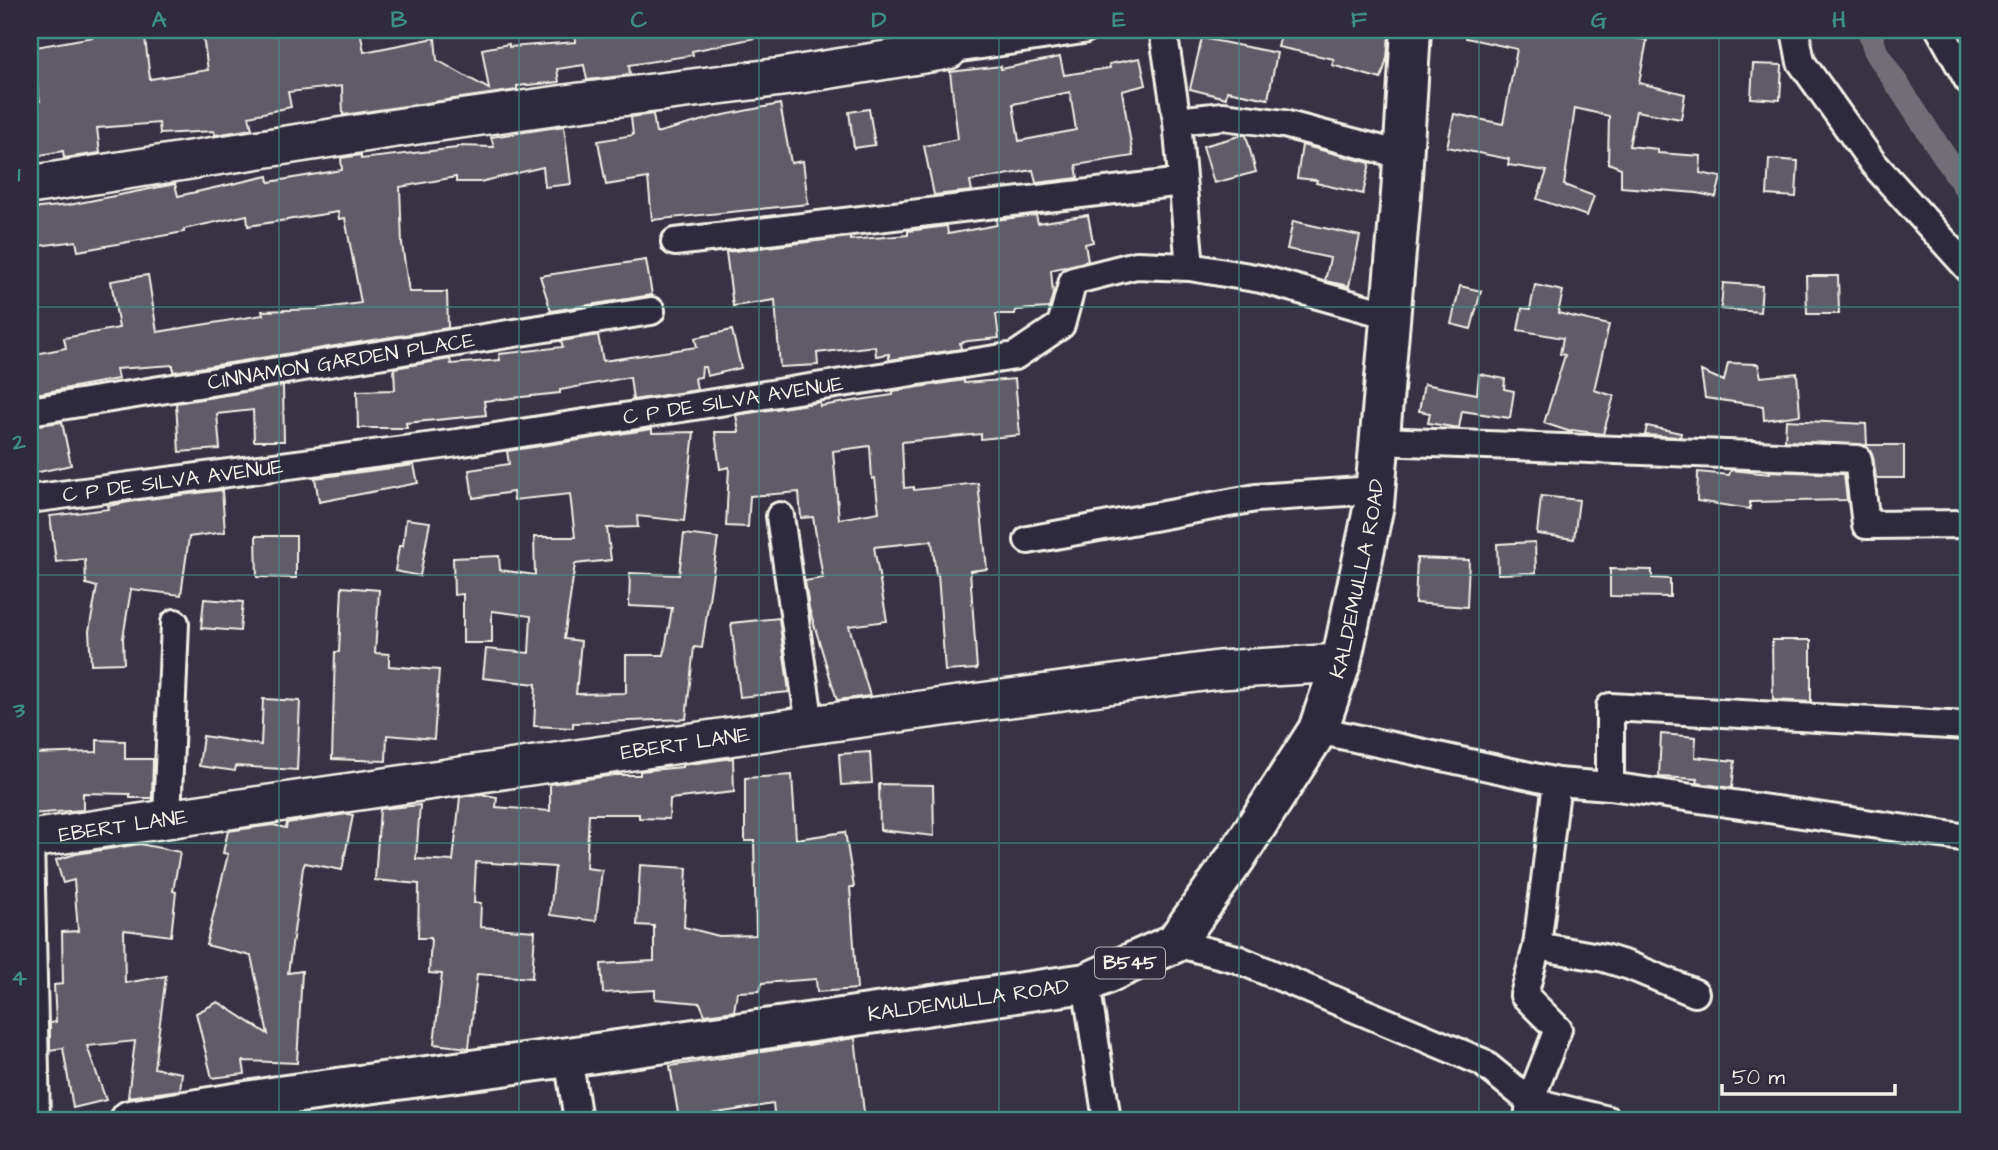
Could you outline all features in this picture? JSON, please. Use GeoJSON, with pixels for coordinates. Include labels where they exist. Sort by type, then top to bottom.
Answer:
{"type":"FeatureCollection","features":[{"type":"Feature","properties":{"kind":"main road","name":"KALDEMULLA ROAD"},"geometry":{"type":"LineString","coordinates":[[130,1120],[278,1096],[1086,982],[1175,943],[1235,859],[1318,730],[1341,663],[1375,490],[1401,194],[1412,30]]}},
{"type":"Feature","properties":{"kind":"street"},"geometry":{"type":"LineString","coordinates":[[30,186],[357,134],[782,77],[946,40],[1083,30]]}},
{"type":"Feature","properties":{"kind":"street"},"geometry":{"type":"LineString","coordinates":[[1163,30],[1177,121],[1190,267]]}},
{"type":"Feature","properties":{"kind":"street"},"geometry":{"type":"LineString","coordinates":[[1795,30],[1801,62],[1873,163],[1968,268]]}},
{"type":"Feature","properties":{"kind":"street"},"geometry":{"type":"LineString","coordinates":[[1940,30],[1968,80]]}},
{"type":"Feature","properties":{"kind":"street"},"geometry":{"type":"LineString","coordinates":[[1177,121],[1223,116],[1284,124],[1402,155]]}},
{"type":"Feature","properties":{"kind":"street"},"geometry":{"type":"LineString","coordinates":[[675,242],[1182,183]]}},
{"type":"Feature","properties":{"kind":"street","name":"C P DE SILVA AVENUE"},"geometry":{"type":"LineString","coordinates":[[30,499],[457,443],[1015,356],[1061,325],[1073,281],[1136,265],[1190,267],[1261,279],[1390,315]]}},
{"type":"Feature","properties":{"kind":"street","name":"CINNAMON GARDEN PLACE"},"geometry":{"type":"LineString","coordinates":[[30,411],[651,311]]}},
{"type":"Feature","properties":{"kind":"street"},"geometry":{"type":"LineString","coordinates":[[1379,441],[1858,459],[1866,525],[1968,524]]}},
{"type":"Feature","properties":{"kind":"street"},"geometry":{"type":"LineString","coordinates":[[1028,540],[1256,498],[1375,490]]}},
{"type":"Feature","properties":{"kind":"street"},"geometry":{"type":"LineString","coordinates":[[780,516],[810,725]]}},
{"type":"Feature","properties":{"kind":"street"},"geometry":{"type":"LineString","coordinates":[[167,817],[174,623]]}},
{"type":"Feature","properties":{"kind":"street","name":"EBERT LANE"},"geometry":{"type":"LineString","coordinates":[[30,839],[810,725],[1218,670],[1341,663]]}},
{"type":"Feature","properties":{"kind":"street"},"geometry":{"type":"LineString","coordinates":[[1610,786],[1610,707],[1968,726]]}},
{"type":"Feature","properties":{"kind":"street"},"geometry":{"type":"LineString","coordinates":[[1318,730],[1557,782],[1610,786],[1968,838]]}},
{"type":"Feature","properties":{"kind":"street"},"geometry":{"type":"LineString","coordinates":[[1529,1110],[1558,1028],[1524,995],[1537,946],[1557,782]]}},
{"type":"Feature","properties":{"kind":"street"},"geometry":{"type":"LineString","coordinates":[[30,839],[36,1120]]}},
{"type":"Feature","properties":{"kind":"street"},"geometry":{"type":"LineString","coordinates":[[1175,943],[1237,959],[1482,1062],[1529,1110],[1608,1120]]}},
{"type":"Feature","properties":{"kind":"street"},"geometry":{"type":"LineString","coordinates":[[1537,946],[1604,958],[1695,993]]}},
{"type":"Feature","properties":{"kind":"street"},"geometry":{"type":"LineString","coordinates":[[1086,982],[1107,1120]]}},
{"type":"Feature","properties":{"kind":"street"},"geometry":{"type":"LineString","coordinates":[[569,1057],[578,1120]]}},
{"type":"Feature","properties":{"kind":"building"},"geometry":{"type":"Polygon","coordinates":[[[91,30],[144,30],[150,79],[208,70],[202,30],[360,30],[364,52],[435,38],[437,60],[489,89],[482,49],[509,44],[509,47],[576,42],[575,30],[754,30],[755,38],[692,51],[693,55],[629,65],[630,75],[587,80],[584,65],[557,69],[559,82],[517,86],[517,90],[343,115],[342,86],[288,92],[291,107],[249,116],[252,129],[215,135],[214,131],[160,134],[159,123],[97,128],[100,153],[64,158],[63,151],[30,157],[30,104],[40,101],[30,48],[93,37],[91,30]]]}},
{"type":"Feature","properties":{"kind":"building"},"geometry":{"type":"Polygon","coordinates":[[[1282,30],[1372,30],[1389,35],[1387,58],[1381,79],[1332,65],[1334,59],[1278,47],[1282,30]]]}},
{"type":"Feature","properties":{"kind":"building"},"geometry":{"type":"Polygon","coordinates":[[[1467,30],[1587,30],[1647,40],[1639,83],[1685,94],[1681,119],[1636,111],[1629,146],[1658,149],[1658,153],[1701,156],[1700,173],[1721,177],[1716,197],[1621,187],[1621,168],[1608,163],[1609,116],[1575,108],[1564,185],[1594,196],[1587,216],[1537,199],[1547,171],[1508,165],[1509,159],[1447,147],[1454,114],[1503,124],[1517,49],[1466,38],[1467,30]]]}},
{"type":"Feature","properties":{"kind":"building"},"geometry":{"type":"Polygon","coordinates":[[[1202,38],[1277,53],[1268,99],[1227,91],[1226,98],[1190,89],[1202,38]]]}},
{"type":"Feature","properties":{"kind":"building"},"geometry":{"type":"Polygon","coordinates":[[[1060,57],[1064,75],[1110,68],[1109,64],[1140,58],[1146,85],[1122,91],[1133,156],[1076,165],[1078,178],[1036,183],[1033,170],[970,181],[972,191],[934,195],[924,146],[958,139],[950,72],[1001,66],[1001,69],[1060,57]],[[1070,92],[1013,104],[1019,141],[1076,130],[1070,92]]]}},
{"type":"Feature","properties":{"kind":"building"},"geometry":{"type":"Polygon","coordinates":[[[1753,64],[1782,65],[1780,100],[1751,98],[1753,64]]]}},
{"type":"Feature","properties":{"kind":"building"},"geometry":{"type":"Polygon","coordinates":[[[780,104],[791,163],[803,161],[808,204],[652,220],[648,178],[606,185],[598,141],[633,135],[631,117],[653,114],[656,133],[719,116],[780,104]]]}},
{"type":"Feature","properties":{"kind":"building"},"geometry":{"type":"Polygon","coordinates":[[[869,109],[875,145],[854,148],[849,112],[869,109]]]}},
{"type":"Feature","properties":{"kind":"building"},"geometry":{"type":"Polygon","coordinates":[[[564,126],[571,184],[545,187],[543,167],[480,182],[456,182],[456,177],[400,187],[402,244],[409,292],[447,292],[448,328],[173,372],[173,365],[116,369],[118,379],[30,395],[30,355],[66,348],[64,338],[119,328],[111,281],[148,275],[157,332],[263,315],[262,311],[318,309],[361,303],[345,218],[339,219],[338,212],[248,226],[247,215],[184,229],[184,232],[78,251],[76,241],[30,247],[30,209],[69,205],[175,184],[178,196],[268,176],[269,182],[342,170],[341,158],[361,155],[361,159],[457,146],[494,147],[491,137],[564,126]]]}},
{"type":"Feature","properties":{"kind":"building"},"geometry":{"type":"Polygon","coordinates":[[[1246,135],[1256,172],[1214,183],[1203,146],[1246,135]]]}},
{"type":"Feature","properties":{"kind":"building"},"geometry":{"type":"Polygon","coordinates":[[[1302,145],[1370,163],[1363,194],[1316,183],[1317,180],[1297,178],[1302,145]]]}},
{"type":"Feature","properties":{"kind":"building"},"geometry":{"type":"Polygon","coordinates":[[[1769,159],[1798,161],[1796,197],[1767,195],[1769,159]]]}},
{"type":"Feature","properties":{"kind":"building"},"geometry":{"type":"Polygon","coordinates":[[[1036,215],[1038,223],[1088,215],[1093,242],[1085,244],[1088,261],[1051,270],[1053,294],[1049,308],[1016,310],[1015,314],[996,314],[999,338],[960,343],[961,349],[889,360],[889,354],[876,356],[875,346],[817,353],[818,365],[780,367],[775,300],[733,306],[726,252],[850,237],[850,240],[908,235],[908,231],[947,226],[948,234],[997,225],[996,220],[1036,215]]]}},
{"type":"Feature","properties":{"kind":"building"},"geometry":{"type":"Polygon","coordinates":[[[1293,221],[1360,236],[1349,286],[1325,281],[1330,258],[1287,249],[1293,221]]]}},
{"type":"Feature","properties":{"kind":"building"},"geometry":{"type":"Polygon","coordinates":[[[646,260],[652,295],[551,311],[540,276],[646,260]]]}},
{"type":"Feature","properties":{"kind":"building"},"geometry":{"type":"Polygon","coordinates":[[[1806,276],[1838,276],[1839,314],[1807,314],[1806,276]]]}},
{"type":"Feature","properties":{"kind":"building"},"geometry":{"type":"Polygon","coordinates":[[[1723,283],[1762,286],[1760,312],[1721,309],[1723,283]]]}},
{"type":"Feature","properties":{"kind":"building"},"geometry":{"type":"Polygon","coordinates":[[[1535,285],[1563,291],[1558,313],[1609,325],[1594,390],[1614,396],[1603,434],[1571,432],[1544,423],[1565,355],[1560,354],[1563,338],[1518,330],[1522,308],[1530,309],[1535,285]]]}},
{"type":"Feature","properties":{"kind":"building"},"geometry":{"type":"Polygon","coordinates":[[[1460,286],[1481,291],[1471,329],[1451,324],[1460,286]]]}},
{"type":"Feature","properties":{"kind":"building"},"geometry":{"type":"Polygon","coordinates":[[[732,330],[741,368],[707,376],[705,367],[702,367],[701,377],[695,378],[697,390],[633,400],[630,377],[560,390],[560,393],[484,401],[486,415],[406,423],[407,428],[358,428],[357,391],[395,390],[394,368],[450,359],[451,364],[500,360],[499,354],[563,347],[561,341],[598,335],[603,361],[697,347],[695,338],[732,330]]]}},
{"type":"Feature","properties":{"kind":"building"},"geometry":{"type":"Polygon","coordinates":[[[1728,363],[1758,364],[1761,377],[1797,373],[1800,415],[1764,420],[1763,406],[1705,398],[1701,371],[1724,381],[1728,363]]]}},
{"type":"Feature","properties":{"kind":"building"},"geometry":{"type":"Polygon","coordinates":[[[1479,374],[1505,379],[1504,389],[1514,391],[1510,418],[1462,411],[1459,428],[1428,423],[1430,413],[1419,411],[1424,384],[1477,394],[1479,374]]]}},
{"type":"Feature","properties":{"kind":"building"},"geometry":{"type":"Polygon","coordinates":[[[1015,379],[1020,435],[981,439],[981,434],[902,442],[904,488],[914,487],[914,490],[978,483],[987,569],[970,571],[977,669],[945,671],[938,574],[936,575],[932,541],[874,547],[887,621],[849,626],[870,696],[837,700],[809,608],[805,581],[823,578],[813,517],[801,518],[799,492],[750,496],[748,527],[726,526],[729,467],[720,469],[715,432],[739,432],[736,415],[820,402],[820,406],[893,395],[893,391],[964,380],[964,383],[1015,379]],[[870,446],[833,451],[839,519],[879,512],[875,478],[872,479],[870,446]]]}},
{"type":"Feature","properties":{"kind":"building"},"geometry":{"type":"Polygon","coordinates":[[[283,386],[284,441],[254,441],[253,410],[217,414],[220,449],[179,452],[176,403],[283,386]]]}},
{"type":"Feature","properties":{"kind":"building"},"geometry":{"type":"Polygon","coordinates":[[[1786,420],[1866,424],[1867,445],[1904,445],[1904,478],[1876,478],[1873,457],[1865,445],[1785,441],[1786,420]]]}},
{"type":"Feature","properties":{"kind":"building"},"geometry":{"type":"Polygon","coordinates":[[[62,422],[71,465],[30,474],[30,426],[62,422]]]}},
{"type":"Feature","properties":{"kind":"building"},"geometry":{"type":"Polygon","coordinates":[[[1647,426],[1681,433],[1680,437],[1645,435],[1647,426]]]}},
{"type":"Feature","properties":{"kind":"building"},"geometry":{"type":"Polygon","coordinates":[[[652,429],[652,433],[694,432],[684,521],[637,516],[638,527],[607,528],[611,560],[575,564],[564,639],[581,641],[576,694],[626,693],[626,655],[664,655],[672,608],[629,606],[630,573],[679,575],[684,534],[718,538],[702,648],[694,647],[686,719],[573,723],[573,728],[534,726],[536,684],[483,678],[486,649],[529,653],[531,616],[492,611],[492,643],[463,643],[463,594],[454,595],[453,558],[499,556],[500,570],[535,575],[534,537],[575,537],[570,494],[514,500],[513,492],[473,498],[469,470],[509,464],[507,451],[652,429]]]}},
{"type":"Feature","properties":{"kind":"building"},"geometry":{"type":"Polygon","coordinates":[[[414,465],[418,483],[319,502],[315,478],[414,465]]]}},
{"type":"Feature","properties":{"kind":"building"},"geometry":{"type":"Polygon","coordinates":[[[1731,470],[1770,474],[1770,471],[1844,474],[1847,500],[1750,502],[1750,509],[1697,501],[1698,472],[1729,475],[1731,470]]]}},
{"type":"Feature","properties":{"kind":"building"},"geometry":{"type":"Polygon","coordinates":[[[222,490],[225,532],[189,537],[181,595],[131,589],[123,638],[124,663],[91,664],[89,631],[97,587],[86,584],[85,559],[56,562],[50,516],[109,509],[108,506],[140,500],[222,490]]]}},
{"type":"Feature","properties":{"kind":"building"},"geometry":{"type":"Polygon","coordinates":[[[1541,496],[1579,500],[1574,539],[1537,534],[1541,496]]]}},
{"type":"Feature","properties":{"kind":"building"},"geometry":{"type":"Polygon","coordinates":[[[406,519],[430,522],[420,576],[395,571],[399,546],[403,546],[406,519]]]}},
{"type":"Feature","properties":{"kind":"building"},"geometry":{"type":"Polygon","coordinates":[[[256,536],[296,536],[296,578],[257,577],[256,536]]]}},
{"type":"Feature","properties":{"kind":"building"},"geometry":{"type":"Polygon","coordinates":[[[1535,542],[1536,573],[1498,574],[1497,544],[1535,542]]]}},
{"type":"Feature","properties":{"kind":"building"},"geometry":{"type":"Polygon","coordinates":[[[1417,558],[1469,560],[1467,607],[1415,603],[1417,558]]]}},
{"type":"Feature","properties":{"kind":"building"},"geometry":{"type":"Polygon","coordinates":[[[1610,569],[1652,570],[1652,578],[1670,579],[1670,597],[1610,596],[1610,569]]]}},
{"type":"Feature","properties":{"kind":"building"},"geometry":{"type":"Polygon","coordinates":[[[342,587],[379,590],[375,653],[389,654],[389,666],[439,670],[434,739],[387,735],[386,761],[332,759],[335,652],[339,652],[342,587]]]}},
{"type":"Feature","properties":{"kind":"building"},"geometry":{"type":"Polygon","coordinates":[[[204,599],[243,602],[240,631],[201,628],[204,599]]]}},
{"type":"Feature","properties":{"kind":"building"},"geometry":{"type":"Polygon","coordinates":[[[779,618],[789,692],[740,697],[731,623],[779,618]]]}},
{"type":"Feature","properties":{"kind":"building"},"geometry":{"type":"Polygon","coordinates":[[[1772,640],[1811,640],[1811,702],[1773,700],[1772,640]]]}},
{"type":"Feature","properties":{"kind":"building"},"geometry":{"type":"Polygon","coordinates":[[[263,699],[300,701],[297,770],[236,766],[235,771],[199,766],[203,736],[261,745],[263,699]]]}},
{"type":"Feature","properties":{"kind":"building"},"geometry":{"type":"Polygon","coordinates":[[[1661,734],[1696,737],[1695,757],[1735,761],[1732,788],[1697,783],[1698,779],[1659,777],[1661,734]]]}},
{"type":"Feature","properties":{"kind":"building"},"geometry":{"type":"Polygon","coordinates":[[[97,740],[125,741],[125,759],[153,759],[152,798],[130,798],[130,794],[83,793],[83,810],[30,814],[30,754],[97,752],[97,740]]]}},
{"type":"Feature","properties":{"kind":"building"},"geometry":{"type":"Polygon","coordinates":[[[870,752],[872,783],[841,785],[839,754],[870,752]]]}},
{"type":"Feature","properties":{"kind":"building"},"geometry":{"type":"Polygon","coordinates":[[[733,758],[734,792],[670,799],[669,819],[639,818],[639,814],[589,814],[586,868],[602,870],[596,921],[550,915],[555,867],[476,862],[474,903],[481,903],[480,927],[535,931],[532,978],[477,974],[469,1048],[434,1044],[442,974],[429,973],[431,938],[418,938],[419,884],[375,880],[380,809],[420,805],[416,859],[453,861],[460,797],[480,794],[497,797],[496,807],[550,811],[550,784],[615,775],[640,775],[640,771],[733,758]]]}},
{"type":"Feature","properties":{"kind":"building"},"geometry":{"type":"Polygon","coordinates":[[[792,775],[796,839],[845,832],[854,887],[850,887],[857,989],[817,992],[816,979],[762,983],[760,991],[737,992],[734,1011],[705,1015],[700,1003],[655,999],[655,990],[603,993],[601,964],[654,961],[654,926],[637,925],[640,865],[687,868],[684,927],[719,936],[756,935],[754,841],[745,841],[745,778],[792,775]]]}},
{"type":"Feature","properties":{"kind":"building"},"geometry":{"type":"Polygon","coordinates":[[[879,784],[933,785],[934,836],[880,830],[879,784]]]}},
{"type":"Feature","properties":{"kind":"building"},"geometry":{"type":"Polygon","coordinates":[[[353,815],[342,870],[305,863],[303,868],[288,973],[302,971],[297,1063],[243,1061],[245,1074],[212,1078],[196,1013],[218,1002],[268,1034],[251,956],[206,945],[228,854],[223,853],[228,831],[273,825],[286,828],[287,823],[353,815]]]}},
{"type":"Feature","properties":{"kind":"building"},"geometry":{"type":"Polygon","coordinates":[[[140,844],[180,852],[173,891],[176,892],[171,936],[124,930],[125,983],[166,976],[154,1068],[182,1073],[180,1090],[128,1097],[135,1041],[87,1046],[106,1100],[73,1108],[63,1048],[50,1050],[50,1023],[56,1022],[54,985],[63,984],[62,932],[78,931],[74,880],[63,883],[56,860],[76,854],[140,844]]]}},
{"type":"Feature","properties":{"kind":"building"},"geometry":{"type":"Polygon","coordinates":[[[855,1038],[865,1120],[775,1120],[773,1104],[679,1119],[670,1066],[855,1038]]]}},
{"type":"Feature","properties":{"kind":"waterway"},"geometry":{"type":"LineString","coordinates":[[1869,30],[1876,52],[1968,192]]}}]}
